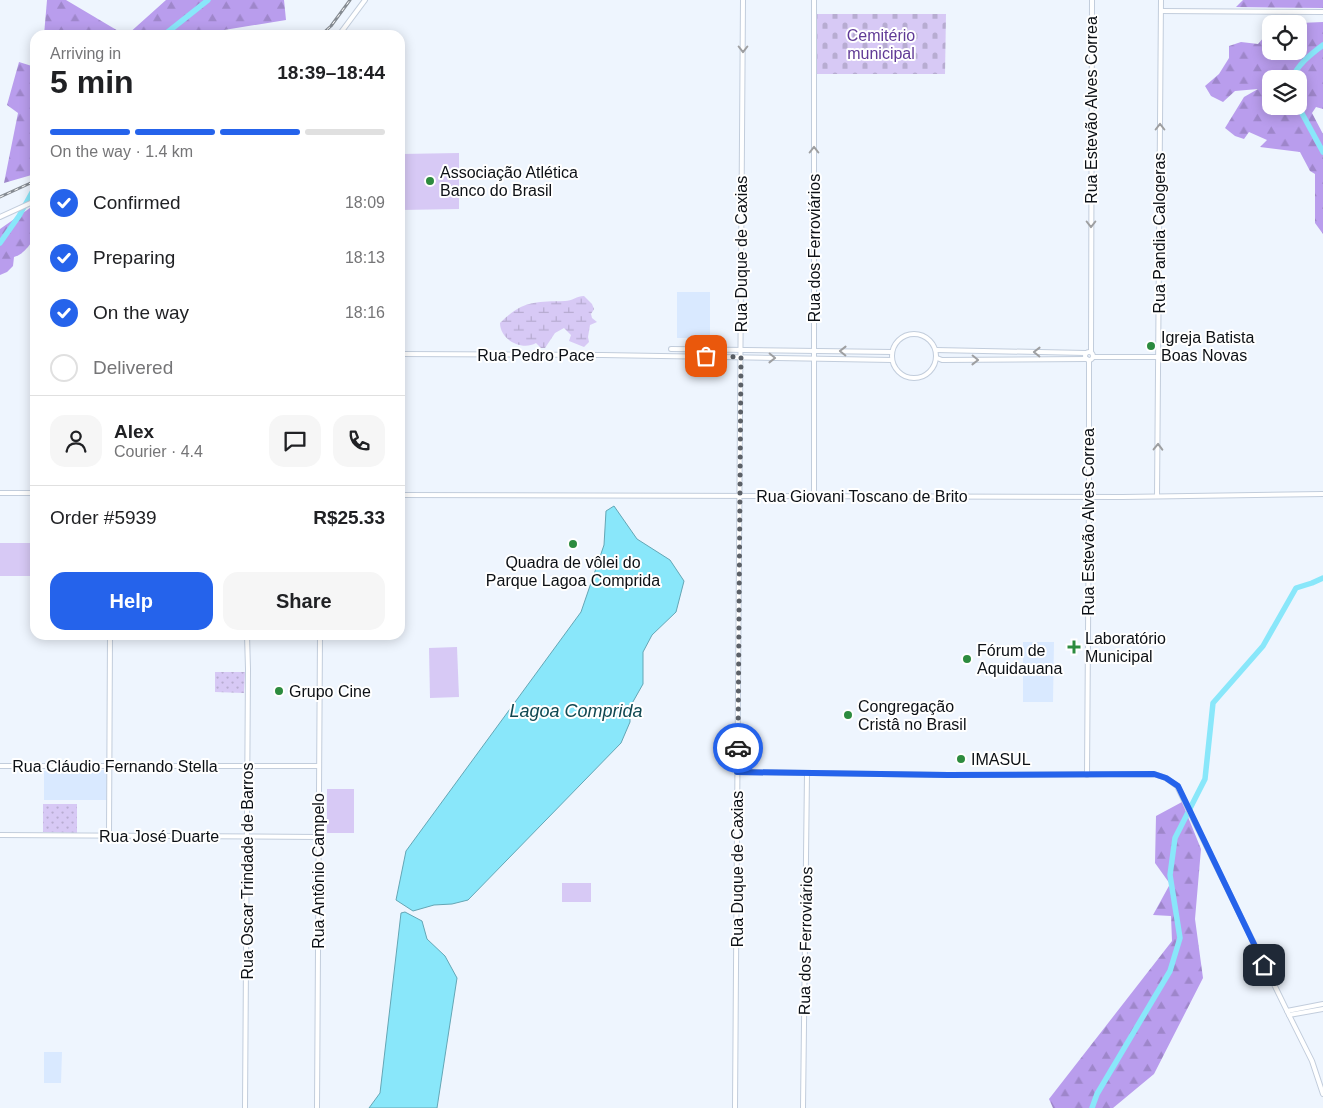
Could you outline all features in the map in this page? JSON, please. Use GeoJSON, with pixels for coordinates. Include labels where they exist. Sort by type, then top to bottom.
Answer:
{"type":"FeatureCollection","features":[{"type":"Feature","properties":{"kind":"main road"},"geometry":{"type":"LineString","coordinates":[[343,30],[366,0]]}},
{"type":"Feature","properties":{"kind":"main road","name":"Rua Duque de Caxias"},"geometry":{"type":"LineString","coordinates":[[735,1108],[743,0]]}},
{"type":"Feature","properties":{"kind":"main road","name":"Rua dos Ferroviários"},"geometry":{"type":"LineString","coordinates":[[814,0],[814,496]]}},
{"type":"Feature","properties":{"kind":"main road","name":"Rua Estevão Alves Correa"},"geometry":{"type":"LineString","coordinates":[[1087,775],[1092,0]]}},
{"type":"Feature","properties":{"kind":"main road","name":"Rua Pandia Calogeras"},"geometry":{"type":"LineString","coordinates":[[1157,496],[1162,0]]}},
{"type":"Feature","properties":{"kind":"main road"},"geometry":{"type":"LineString","coordinates":[[1161,11],[1323,12]]}},
{"type":"Feature","properties":{"kind":"main road"},"geometry":{"type":"LineString","coordinates":[[0,217],[30,203]]}},
{"type":"Feature","properties":{"kind":"main road"},"geometry":{"type":"LineString","coordinates":[[914,333],[926,336],[936,350],[937,358],[930,372],[916,378],[909,378],[898,372],[892,360],[892,352],[899,340],[908,334],[914,333]]}},
{"type":"Feature","properties":{"kind":"main road"},"geometry":{"type":"LineString","coordinates":[[672,349],[892,352]]}},
{"type":"Feature","properties":{"kind":"main road"},"geometry":{"type":"LineString","coordinates":[[936,350],[1158,357]]}},
{"type":"Feature","properties":{"kind":"main road","name":"Rua Pedro Pace"},"geometry":{"type":"LineString","coordinates":[[405,354],[892,360]]}},
{"type":"Feature","properties":{"kind":"main road"},"geometry":{"type":"LineString","coordinates":[[937,358],[942,360],[1014,361],[1089,356]]}},
{"type":"Feature","properties":{"kind":"main road"},"geometry":{"type":"LineString","coordinates":[[0,493],[30,493]]}},
{"type":"Feature","properties":{"kind":"main road","name":"Rua Giovani Toscano de Brito"},"geometry":{"type":"LineString","coordinates":[[405,495],[1157,496],[1323,494]]}},
{"type":"Feature","properties":{"kind":"main road"},"geometry":{"type":"LineString","coordinates":[[109,836],[110,640]]}},
{"type":"Feature","properties":{"kind":"main road","name":"Rua Oscar Trindade de Barros"},"geometry":{"type":"LineString","coordinates":[[245,1108],[247,640]]}},
{"type":"Feature","properties":{"kind":"main road","name":"Rua Antônio Campelo"},"geometry":{"type":"LineString","coordinates":[[317,1108],[320,640]]}},
{"type":"Feature","properties":{"kind":"main road","name":"Rua Cláudio Fernando Stella"},"geometry":{"type":"LineString","coordinates":[[0,766],[319,766]]}},
{"type":"Feature","properties":{"kind":"main road"},"geometry":{"type":"LineString","coordinates":[[737,772],[1154,774],[1166,778],[1178,786],[1312,1062],[1323,1094]]}},
{"type":"Feature","properties":{"kind":"main road","name":"Rua dos Ferroviários"},"geometry":{"type":"LineString","coordinates":[[803,1108],[807,773]]}},
{"type":"Feature","properties":{"kind":"main road","name":"Rua José Duarte"},"geometry":{"type":"LineString","coordinates":[[0,835],[319,838]]}},
{"type":"Feature","properties":{"kind":"main road"},"geometry":{"type":"LineString","coordinates":[[1288,1013],[1323,1004]]}},
{"type":"Feature","properties":{"kind":"main road"},"geometry":{"type":"LineString","coordinates":[[1288,1013],[1323,1009]]}},
{"type":"Feature","properties":{"kind":"shaded area"},"geometry":{"type":"Polygon","coordinates":[[[677,292],[710,292],[710,338],[677,338],[677,292]]]}},
{"type":"Feature","properties":{"kind":"shaded area"},"geometry":{"type":"Polygon","coordinates":[[[1023,642],[1054,642],[1053,702],[1023,702],[1023,642]]]}},
{"type":"Feature","properties":{"kind":"shaded area"},"geometry":{"type":"Polygon","coordinates":[[[107,770],[107,800],[44,800],[44,771],[107,770]]]}},
{"type":"Feature","properties":{"kind":"shaded area"},"geometry":{"type":"Polygon","coordinates":[[[44,1052],[62,1052],[61,1083],[44,1083],[44,1052]]]}},
{"type":"Feature","properties":{"kind":"green space"},"geometry":{"type":"Polygon","coordinates":[[[47,0],[66,0],[117,30],[44,30],[47,0]]]}},
{"type":"Feature","properties":{"kind":"green space"},"geometry":{"type":"Polygon","coordinates":[[[166,0],[284,0],[286,20],[224,30],[133,30],[166,0]]]}},
{"type":"Feature","properties":{"kind":"green space"},"geometry":{"type":"Polygon","coordinates":[[[1243,0],[1323,0],[1323,8],[1236,7],[1243,0]]]}},
{"type":"Feature","properties":{"kind":"green space","name":"Cemitério municipal"},"geometry":{"type":"Polygon","coordinates":[[[816,14],[946,14],[945,74],[816,74],[816,14]]]}},
{"type":"Feature","properties":{"kind":"green space"},"geometry":{"type":"Polygon","coordinates":[[[1323,22],[1323,109],[1316,107],[1312,113],[1323,134],[1323,234],[1315,223],[1315,174],[1310,171],[1300,152],[1260,147],[1267,140],[1249,132],[1244,139],[1235,136],[1225,128],[1244,97],[1258,89],[1235,91],[1223,102],[1211,96],[1205,86],[1219,74],[1229,58],[1229,46],[1241,42],[1258,44],[1262,39],[1262,60],[1307,60],[1307,23],[1323,22]]]}},
{"type":"Feature","properties":{"kind":"green space"},"geometry":{"type":"Polygon","coordinates":[[[19,62],[30,65],[30,175],[4,183],[18,113],[7,105],[19,62]]]}},
{"type":"Feature","properties":{"kind":"green space","name":"Associação Atlética Banco do Brasil"},"geometry":{"type":"Polygon","coordinates":[[[459,153],[459,209],[405,210],[405,154],[459,153]]]}},
{"type":"Feature","properties":{"kind":"green space"},"geometry":{"type":"Polygon","coordinates":[[[30,208],[30,244],[22,253],[14,257],[13,266],[7,272],[0,275],[0,229],[30,208]]]}},
{"type":"Feature","properties":{"kind":"green space"},"geometry":{"type":"Polygon","coordinates":[[[584,296],[592,304],[594,309],[591,314],[592,318],[597,322],[590,325],[589,342],[584,347],[569,341],[571,335],[564,328],[555,333],[545,348],[541,348],[536,343],[524,346],[518,345],[508,339],[501,329],[500,323],[508,315],[523,306],[537,302],[568,301],[584,296]]]}},
{"type":"Feature","properties":{"kind":"green space"},"geometry":{"type":"Polygon","coordinates":[[[0,543],[30,543],[30,576],[0,576],[0,543]]]}},
{"type":"Feature","properties":{"kind":"green space"},"geometry":{"type":"Polygon","coordinates":[[[457,647],[459,697],[430,698],[429,648],[457,647]]]}},
{"type":"Feature","properties":{"kind":"green space"},"geometry":{"type":"Polygon","coordinates":[[[215,672],[245,672],[244,693],[215,692],[215,672]]]}},
{"type":"Feature","properties":{"kind":"green space"},"geometry":{"type":"Polygon","coordinates":[[[327,789],[354,789],[354,833],[327,833],[327,789]]]}},
{"type":"Feature","properties":{"kind":"green space"},"geometry":{"type":"Polygon","coordinates":[[[1182,802],[1201,849],[1195,919],[1203,978],[1154,1074],[1113,1108],[1053,1108],[1049,1099],[1172,941],[1171,916],[1153,915],[1170,884],[1155,863],[1156,816],[1182,802]]]}},
{"type":"Feature","properties":{"kind":"green space"},"geometry":{"type":"Polygon","coordinates":[[[43,804],[77,804],[77,833],[43,832],[43,804]]]}},
{"type":"Feature","properties":{"kind":"green space"},"geometry":{"type":"Polygon","coordinates":[[[562,883],[591,883],[591,902],[562,902],[562,883]]]}},
{"type":"Feature","properties":{"kind":"water","name":"Lagoa Comprida"},"geometry":{"type":"Polygon","coordinates":[[[614,506],[637,539],[670,560],[684,581],[676,612],[652,635],[643,652],[643,684],[630,707],[630,722],[621,743],[468,900],[452,904],[434,905],[413,911],[396,900],[406,851],[581,612],[604,545],[606,511],[614,506]]]}},
{"type":"Feature","properties":{"kind":"water"},"geometry":{"type":"Polygon","coordinates":[[[405,912],[422,921],[427,939],[445,956],[457,978],[437,1108],[369,1108],[380,1093],[401,913],[405,912]]]}},
{"type":"Feature","properties":{"kind":"waterway"},"geometry":{"type":"LineString","coordinates":[[170,30],[208,0]]}},
{"type":"Feature","properties":{"kind":"waterway"},"geometry":{"type":"LineString","coordinates":[[1297,70],[1309,56],[1323,45]]}},
{"type":"Feature","properties":{"kind":"waterway"},"geometry":{"type":"LineString","coordinates":[[1303,115],[1323,152]]}},
{"type":"Feature","properties":{"kind":"waterway"},"geometry":{"type":"LineString","coordinates":[[0,243],[30,196]]}},
{"type":"Feature","properties":{"kind":"waterway"},"geometry":{"type":"LineString","coordinates":[[1092,1108],[1097,1094],[1170,971],[1180,938],[1170,875],[1175,838],[1205,779],[1213,703],[1263,646],[1296,588],[1323,578]]}},
{"type":"Feature","properties":{"kind":"railway"},"geometry":{"type":"LineString","coordinates":[[327,30],[350,0]]}},
{"type":"Feature","properties":{"kind":"railway"},"geometry":{"type":"LineString","coordinates":[[0,197],[30,183]]}},
{"type":"Feature","properties":{"kind":"way so far"},"geometry":{"type":"LineString","coordinates":[[706,356],[741,357],[738,748]]}},
{"type":"Feature","properties":{"kind":"place","name":"Associação Atlética Banco do Brasil"},"geometry":{"type":"Point","coordinates":[430,181]}},
{"type":"Feature","properties":{"kind":"place","name":"Igreja Batista Boas Novas"},"geometry":{"type":"Point","coordinates":[1151,346]}},
{"type":"Feature","properties":{"kind":"place","name":"Quadra de vôlei do Parque Lagoa Comprida"},"geometry":{"type":"Point","coordinates":[573,544]}},
{"type":"Feature","properties":{"kind":"place","name":"Laboratório Municipal"},"geometry":{"type":"Point","coordinates":[1074,647]}},
{"type":"Feature","properties":{"kind":"place","name":"Fórum de Aquidauana"},"geometry":{"type":"Point","coordinates":[967,659]}},
{"type":"Feature","properties":{"kind":"place","name":"Grupo Cine"},"geometry":{"type":"Point","coordinates":[279,691]}},
{"type":"Feature","properties":{"kind":"place","name":"Congregação Cristâ no Brasil"},"geometry":{"type":"Point","coordinates":[848,715]}},
{"type":"Feature","properties":{"kind":"place","name":"IMASUL"},"geometry":{"type":"Point","coordinates":[961,759]}},
{"type":"Feature","properties":{"kind":"route"},"geometry":{"type":"LineString","coordinates":[[738,748],[737,772],[948,775],[1154,774],[1166,778],[1178,786],[1264,965]]}}]}
